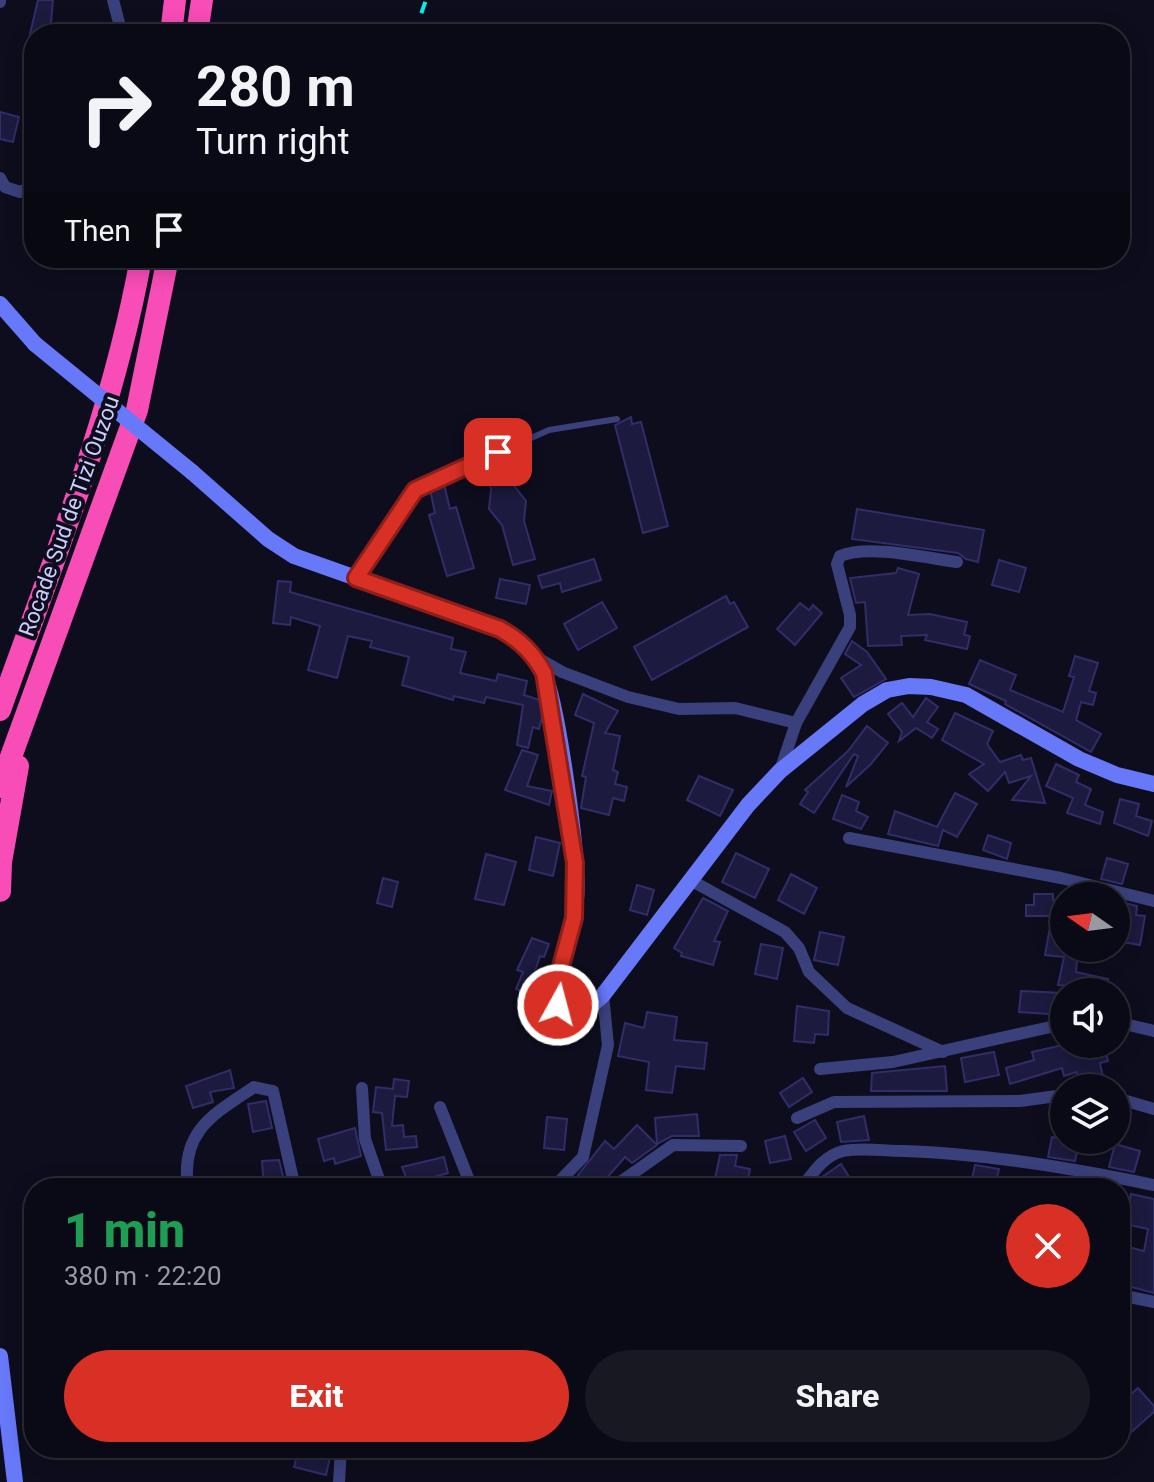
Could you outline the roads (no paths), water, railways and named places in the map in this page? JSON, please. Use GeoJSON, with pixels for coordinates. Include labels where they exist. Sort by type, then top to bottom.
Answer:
{"type":"FeatureCollection","features":[{"type":"Feature","properties":{"kind":"highway"},"geometry":{"type":"LineString","coordinates":[[172,24],[175,0]]}},
{"type":"Feature","properties":{"kind":"highway"},"geometry":{"type":"LineString","coordinates":[[198,24],[202,0]]}},
{"type":"Feature","properties":{"kind":"highway","name":"Rocade Sud de Tizi Ouzou"},"geometry":{"type":"LineString","coordinates":[[0,710],[105,411],[127,335],[139,268]]}},
{"type":"Feature","properties":{"kind":"highway","name":"Rocade Sud de Tizi Ouzou"},"geometry":{"type":"LineString","coordinates":[[0,787],[137,410],[166,268]]}},
{"type":"Feature","properties":{"kind":"highway"},"geometry":{"type":"LineString","coordinates":[[0,891],[1,862],[31,695]]}},
{"type":"Feature","properties":{"kind":"main road"},"geometry":{"type":"LineString","coordinates":[[0,304],[35,344],[192,472],[268,539],[294,556],[500,629],[518,639],[534,656],[550,697],[575,863],[574,918],[556,996],[558,1005],[566,1011],[577,1013],[586,1010],[603,995],[748,805],[780,771],[863,704],[887,690],[909,686],[966,695],[1079,759],[1117,775],[1154,784]]}},
{"type":"Feature","properties":{"kind":"main road"},"geometry":{"type":"LineString","coordinates":[[0,1356],[15,1482]]}},
{"type":"Feature","properties":{"kind":"street"},"geometry":{"type":"LineString","coordinates":[[113,0],[119,24]]}},
{"type":"Feature","properties":{"kind":"street"},"geometry":{"type":"LineString","coordinates":[[0,178],[5,187],[20,192],[24,190]]}},
{"type":"Feature","properties":{"kind":"street"},"geometry":{"type":"LineString","coordinates":[[780,771],[796,723],[850,627],[850,615],[837,564],[840,556],[850,552],[900,554],[957,562]]}},
{"type":"Feature","properties":{"kind":"street"},"geometry":{"type":"LineString","coordinates":[[534,656],[562,672],[628,697],[679,709],[735,708],[796,723]]}},
{"type":"Feature","properties":{"kind":"street"},"geometry":{"type":"LineString","coordinates":[[849,838],[1061,878],[1154,901]]}},
{"type":"Feature","properties":{"kind":"street"},"geometry":{"type":"LineString","coordinates":[[692,881],[785,932],[799,948],[809,972],[847,1008],[943,1052]]}},
{"type":"Feature","properties":{"kind":"street"},"geometry":{"type":"LineString","coordinates":[[563,1178],[583,1157],[608,1045],[603,995]]}},
{"type":"Feature","properties":{"kind":"street"},"geometry":{"type":"LineString","coordinates":[[1130,1025],[1154,1031]]}},
{"type":"Feature","properties":{"kind":"street"},"geometry":{"type":"LineString","coordinates":[[820,1069],[943,1052],[1050,1027]]}},
{"type":"Feature","properties":{"kind":"street"},"geometry":{"type":"LineString","coordinates":[[187,1178],[184,1160],[204,1121],[254,1087],[273,1091],[293,1178]]}},
{"type":"Feature","properties":{"kind":"street"},"geometry":{"type":"LineString","coordinates":[[362,1088],[365,1139],[379,1178]]}},
{"type":"Feature","properties":{"kind":"street"},"geometry":{"type":"LineString","coordinates":[[797,1118],[834,1102],[1020,1101],[1050,1097]]}},
{"type":"Feature","properties":{"kind":"street"},"geometry":{"type":"LineString","coordinates":[[1130,1102],[1154,1109]]}},
{"type":"Feature","properties":{"kind":"street"},"geometry":{"type":"LineString","coordinates":[[440,1107],[468,1178]]}},
{"type":"Feature","properties":{"kind":"street"},"geometry":{"type":"LineString","coordinates":[[626,1178],[673,1145],[741,1146]]}},
{"type":"Feature","properties":{"kind":"street"},"geometry":{"type":"LineString","coordinates":[[809,1178],[819,1164],[839,1152],[857,1150],[1035,1162],[1118,1178]]}},
{"type":"Feature","properties":{"kind":"street"},"geometry":{"type":"LineString","coordinates":[[1130,1180],[1154,1185]]}},
{"type":"Feature","properties":{"kind":"street"},"geometry":{"type":"LineString","coordinates":[[1130,1297],[1154,1302]]}},
{"type":"Feature","properties":{"kind":"street"},"geometry":{"type":"LineString","coordinates":[[339,1482],[340,1458]]}},
{"type":"Feature","properties":{"kind":"lane"},"geometry":{"type":"LineString","coordinates":[[356,578],[415,490],[549,430],[617,419]]}},
{"type":"Feature","properties":{"kind":"railway"},"geometry":{"type":"LineString","coordinates":[[418,24],[426,0]]}}]}
